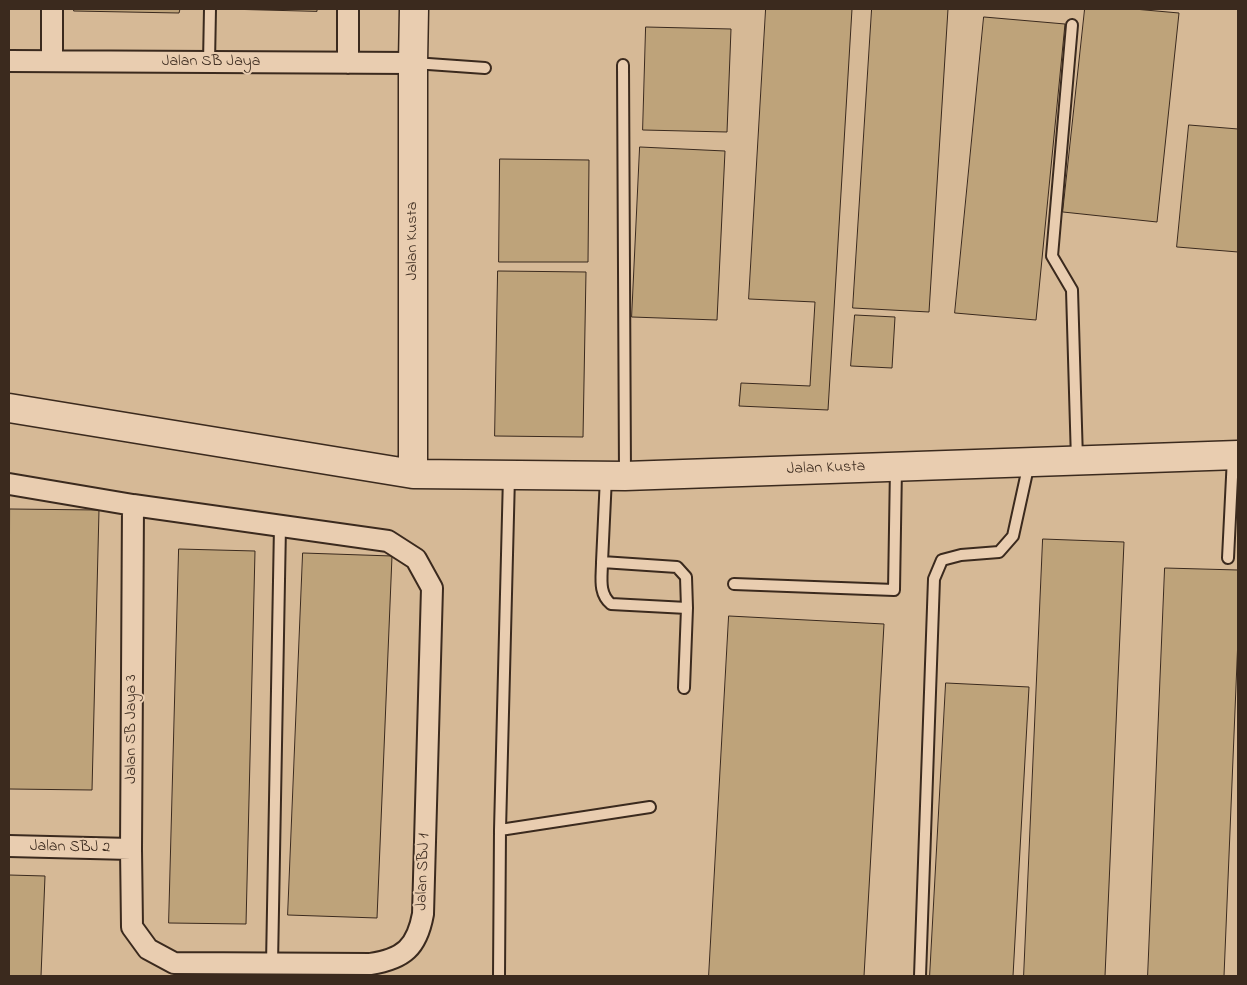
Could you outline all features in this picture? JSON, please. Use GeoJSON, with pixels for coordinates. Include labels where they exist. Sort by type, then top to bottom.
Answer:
{"type":"FeatureCollection","features":[{"type":"Feature","properties":{"kind":"street"},"geometry":{"type":"LineString","coordinates":[[52,9],[52,61]]}},
{"type":"Feature","properties":{"kind":"street"},"geometry":{"type":"LineString","coordinates":[[348,9],[348,62]]}},
{"type":"Feature","properties":{"kind":"street","name":"Jalan Kusta"},"geometry":{"type":"LineString","coordinates":[[413,474],[414,9]]}},
{"type":"Feature","properties":{"kind":"street","name":"Jalan SB Jaya"},"geometry":{"type":"LineString","coordinates":[[9,61],[413,63]]}},
{"type":"Feature","properties":{"kind":"street","name":"Jalan Kusta"},"geometry":{"type":"LineString","coordinates":[[9,408],[413,474],[615,476],[1236,455]]}},
{"type":"Feature","properties":{"kind":"street"},"geometry":{"type":"LineString","coordinates":[[9,484],[133,505],[280,526]]}},
{"type":"Feature","properties":{"kind":"street","name":"Jalan SB Jaya 3"},"geometry":{"type":"LineString","coordinates":[[133,505],[132,927],[148,949]]}},
{"type":"Feature","properties":{"kind":"street","name":"Jalan SBJ 1"},"geometry":{"type":"LineString","coordinates":[[148,949],[174,963],[370,964],[386,962],[401,955],[412,944],[420,930],[423,914],[432,588],[416,559],[388,541],[280,526]]}},
{"type":"Feature","properties":{"kind":"street","name":"Jalan SBJ 2"},"geometry":{"type":"LineString","coordinates":[[9,846],[131,849]]}},
{"type":"Feature","properties":{"kind":"lane"},"geometry":{"type":"LineString","coordinates":[[209,62],[210,9]]}},
{"type":"Feature","properties":{"kind":"lane"},"geometry":{"type":"LineString","coordinates":[[1072,25],[1052,256],[1072,290],[1077,460]]}},
{"type":"Feature","properties":{"kind":"lane"},"geometry":{"type":"LineString","coordinates":[[413,63],[485,68]]}},
{"type":"Feature","properties":{"kind":"lane"},"geometry":{"type":"LineString","coordinates":[[623,66],[615,476],[602,562],[602,594],[611,604],[687,608]]}},
{"type":"Feature","properties":{"kind":"lane"},"geometry":{"type":"LineString","coordinates":[[1228,558],[1236,455]]}},
{"type":"Feature","properties":{"kind":"lane"},"geometry":{"type":"LineString","coordinates":[[920,976],[934,579],[942,560],[961,555],[999,552],[1013,536],[1029,462]]}},
{"type":"Feature","properties":{"kind":"lane"},"geometry":{"type":"LineString","coordinates":[[734,584],[894,590],[896,466]]}},
{"type":"Feature","properties":{"kind":"lane"},"geometry":{"type":"LineString","coordinates":[[499,976],[500,830],[509,475]]}},
{"type":"Feature","properties":{"kind":"lane"},"geometry":{"type":"LineString","coordinates":[[272,964],[280,526]]}},
{"type":"Feature","properties":{"kind":"lane"},"geometry":{"type":"LineString","coordinates":[[602,562],[677,567],[686,577],[687,608],[684,688]]}},
{"type":"Feature","properties":{"kind":"lane"},"geometry":{"type":"LineString","coordinates":[[500,830],[650,807]]}},
{"type":"Feature","properties":{"kind":"shaded area"},"geometry":{"type":"Polygon","coordinates":[[[9,9],[1238,9],[1238,976],[9,976],[9,9]]]}},
{"type":"Feature","properties":{"kind":"building"},"geometry":{"type":"Polygon","coordinates":[[[74,9],[180,9],[179,13],[74,11],[74,9]]]}},
{"type":"Feature","properties":{"kind":"building"},"geometry":{"type":"Polygon","coordinates":[[[226,9],[317,9],[317,11],[226,9]]]}},
{"type":"Feature","properties":{"kind":"building"},"geometry":{"type":"Polygon","coordinates":[[[766,9],[852,9],[828,410],[739,406],[741,383],[810,386],[815,302],[749,299],[766,9]]]}},
{"type":"Feature","properties":{"kind":"building"},"geometry":{"type":"Polygon","coordinates":[[[872,9],[948,9],[929,312],[853,308],[872,9]]]}},
{"type":"Feature","properties":{"kind":"building"},"geometry":{"type":"Polygon","coordinates":[[[1085,9],[1134,9],[1179,13],[1157,222],[1063,212],[1085,9]]]}},
{"type":"Feature","properties":{"kind":"building"},"geometry":{"type":"Polygon","coordinates":[[[984,17],[1065,24],[1036,320],[955,313],[984,17]]]}},
{"type":"Feature","properties":{"kind":"building"},"geometry":{"type":"Polygon","coordinates":[[[646,27],[731,29],[727,132],[643,130],[646,27]]]}},
{"type":"Feature","properties":{"kind":"building"},"geometry":{"type":"Polygon","coordinates":[[[1189,125],[1238,129],[1238,252],[1177,247],[1189,125]]]}},
{"type":"Feature","properties":{"kind":"building"},"geometry":{"type":"Polygon","coordinates":[[[640,147],[725,151],[717,320],[632,317],[640,147]]]}},
{"type":"Feature","properties":{"kind":"building"},"geometry":{"type":"Polygon","coordinates":[[[500,159],[589,160],[588,262],[499,262],[500,159]]]}},
{"type":"Feature","properties":{"kind":"building"},"geometry":{"type":"Polygon","coordinates":[[[498,271],[586,272],[583,437],[495,436],[498,271]]]}},
{"type":"Feature","properties":{"kind":"building"},"geometry":{"type":"Polygon","coordinates":[[[855,315],[895,317],[892,368],[851,366],[855,315]]]}},
{"type":"Feature","properties":{"kind":"building"},"geometry":{"type":"Polygon","coordinates":[[[10,509],[99,510],[92,790],[9,789],[10,509]]]}},
{"type":"Feature","properties":{"kind":"building"},"geometry":{"type":"Polygon","coordinates":[[[1043,539],[1124,542],[1105,976],[1024,976],[1043,539]]]}},
{"type":"Feature","properties":{"kind":"building"},"geometry":{"type":"Polygon","coordinates":[[[179,549],[255,551],[246,924],[169,923],[179,549]]]}},
{"type":"Feature","properties":{"kind":"building"},"geometry":{"type":"Polygon","coordinates":[[[303,553],[392,556],[377,918],[288,915],[303,553]]]}},
{"type":"Feature","properties":{"kind":"building"},"geometry":{"type":"Polygon","coordinates":[[[1165,568],[1238,570],[1238,638],[1224,976],[1148,976],[1165,568]]]}},
{"type":"Feature","properties":{"kind":"building"},"geometry":{"type":"Polygon","coordinates":[[[729,616],[884,624],[864,976],[709,976],[729,616]]]}},
{"type":"Feature","properties":{"kind":"building"},"geometry":{"type":"Polygon","coordinates":[[[946,683],[1029,687],[1013,976],[930,976],[946,683]]]}},
{"type":"Feature","properties":{"kind":"building"},"geometry":{"type":"Polygon","coordinates":[[[9,875],[45,876],[41,976],[9,976],[9,875]]]}}]}
